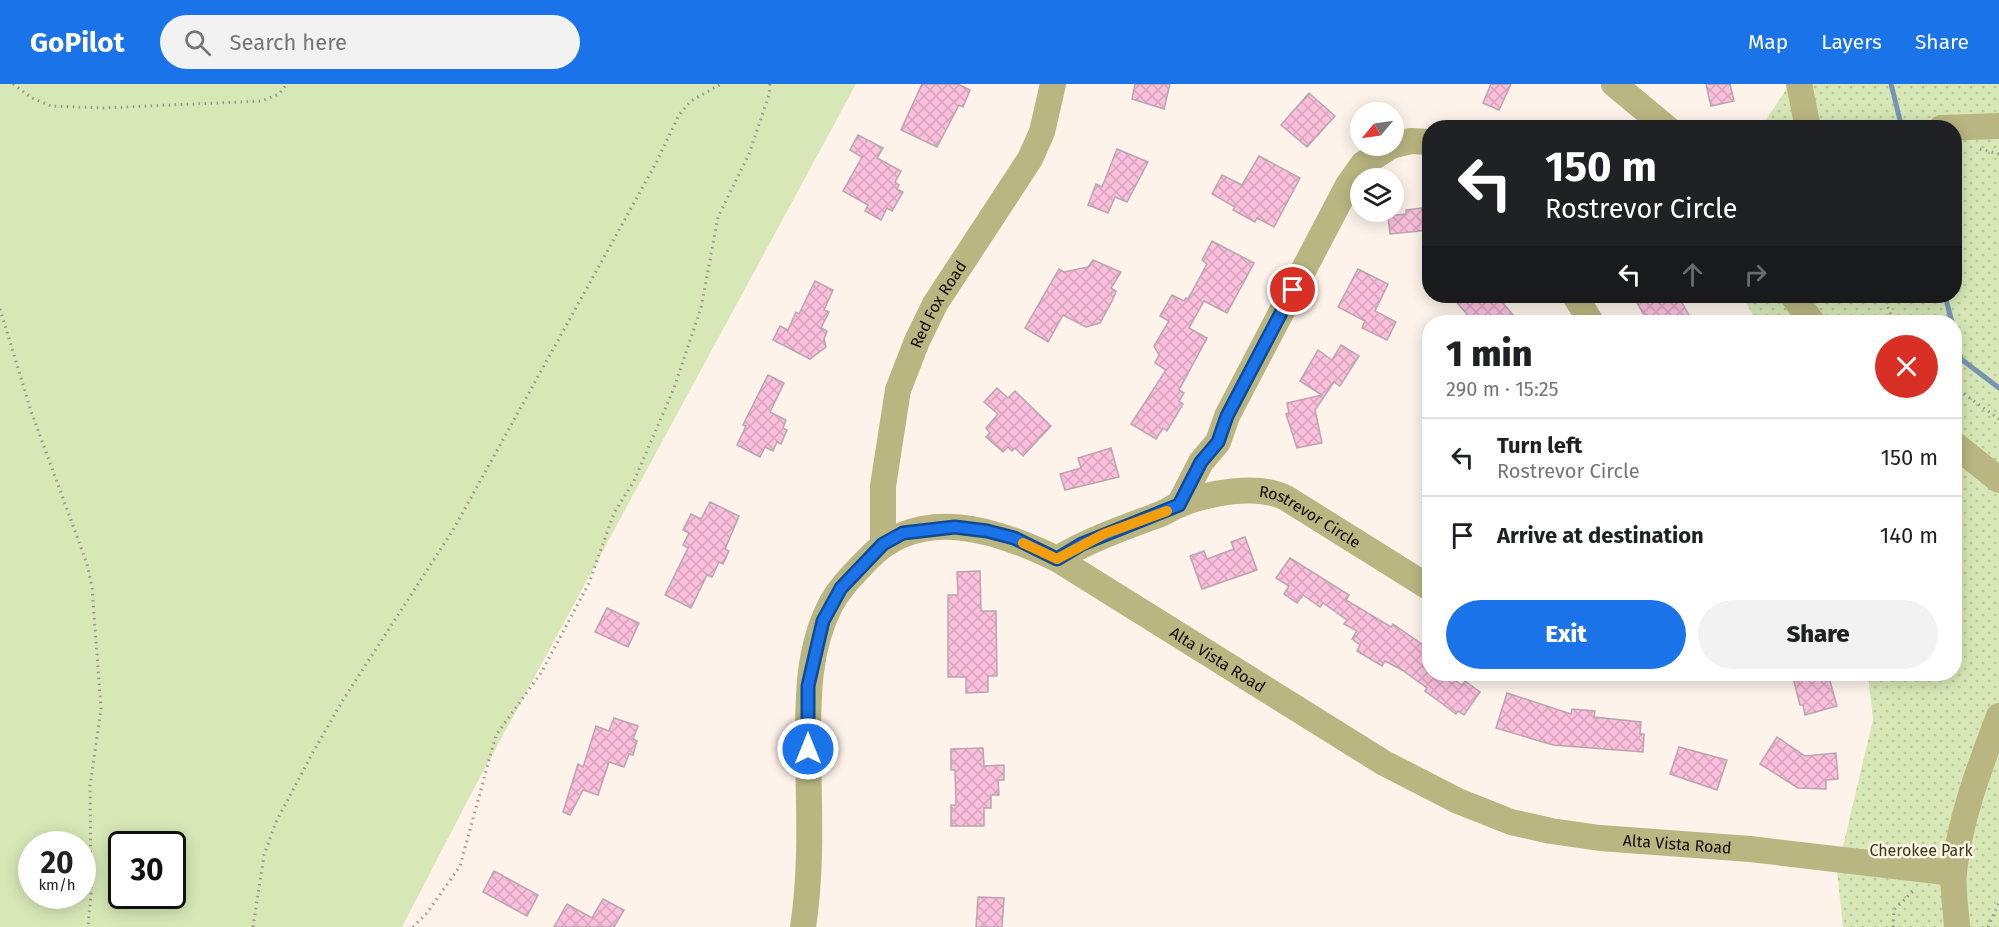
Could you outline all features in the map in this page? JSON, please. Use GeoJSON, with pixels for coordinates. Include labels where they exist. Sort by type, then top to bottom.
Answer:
{"type":"FeatureCollection","features":[{"type":"Feature","properties":{"kind":"street","name":"Red Fox Road"},"geometry":{"type":"LineString","coordinates":[[883,544],[883,486],[898,390],[917,341],[935,304],[1030,159],[1042,132],[1053,84]]}},
{"type":"Feature","properties":{"kind":"street"},"geometry":{"type":"LineString","coordinates":[[1614,84],[1657,120]]}},
{"type":"Feature","properties":{"kind":"street"},"geometry":{"type":"LineString","coordinates":[[1799,84],[1806,120]]}},
{"type":"Feature","properties":{"kind":"street"},"geometry":{"type":"LineString","coordinates":[[1962,127],[1999,126]]}},
{"type":"Feature","properties":{"kind":"street"},"geometry":{"type":"LineString","coordinates":[[1404,142],[1422,142]]}},
{"type":"Feature","properties":{"kind":"street"},"geometry":{"type":"LineString","coordinates":[[1179,505],[1201,462],[1218,442],[1227,416],[1348,185],[1363,164],[1375,156]]}},
{"type":"Feature","properties":{"kind":"street"},"geometry":{"type":"LineString","coordinates":[[1962,450],[1999,480]]}},
{"type":"Feature","properties":{"kind":"street","name":"Rostrevor Circle"},"geometry":{"type":"LineString","coordinates":[[1057,559],[1082,544],[1179,505],[1250,490],[1275,492],[1422,583]]}},
{"type":"Feature","properties":{"kind":"street","name":"Alta Vista Road"},"geometry":{"type":"LineString","coordinates":[[803,927],[809,867],[808,686],[813,654],[823,621],[841,588],[883,544],[903,533],[955,527],[987,531],[1014,538],[1057,559],[1384,763],[1458,801],[1510,822],[1600,838],[1761,850],[1954,873]]}},
{"type":"Feature","properties":{"kind":"street"},"geometry":{"type":"LineString","coordinates":[[1957,927],[1954,873],[1969,801],[1999,716]]}},
{"type":"Feature","properties":{"kind":"path"},"geometry":{"type":"LineString","coordinates":[[14,84],[32,98],[51,106],[103,108],[262,101],[279,94],[287,84]]}},
{"type":"Feature","properties":{"kind":"path"},"geometry":{"type":"LineString","coordinates":[[253,927],[264,855],[276,822],[312,754],[343,700],[453,530],[656,163],[680,115],[691,101],[721,84]]}},
{"type":"Feature","properties":{"kind":"path"},"geometry":{"type":"LineString","coordinates":[[413,927],[427,913],[460,866],[496,735],[541,673],[589,583],[614,513],[634,481],[674,388],[701,308],[718,217],[749,154],[769,95],[770,84]]}},
{"type":"Feature","properties":{"kind":"path"},"geometry":{"type":"LineString","coordinates":[[0,309],[31,411],[87,564],[92,587],[101,709],[90,786],[91,893],[88,927]]}},
{"type":"Feature","properties":{"kind":"path"},"geometry":{"type":"LineString","coordinates":[[1962,393],[1999,419]]}},
{"type":"Feature","properties":{"kind":"path"},"geometry":{"type":"LineString","coordinates":[[1988,927],[1999,903]]}},
{"type":"Feature","properties":{"kind":"green space"},"geometry":{"type":"Polygon","coordinates":[[[0,84],[856,84],[470,796],[402,927],[0,927],[0,84]]]}},
{"type":"Feature","properties":{"kind":"green space","name":"Cherokee Park"},"geometry":{"type":"Polygon","coordinates":[[[1790,84],[1999,84],[1999,927],[1843,927],[1837,871],[1873,720],[1869,681],[1962,681],[1962,315],[1753,315],[1746,303],[1962,303],[1962,120],[1766,120],[1790,84]]]}},
{"type":"Feature","properties":{"kind":"building"},"geometry":{"type":"Polygon","coordinates":[[[922,84],[958,84],[970,90],[963,107],[959,105],[937,147],[901,130],[922,84]]]}},
{"type":"Feature","properties":{"kind":"building"},"geometry":{"type":"Polygon","coordinates":[[[1135,84],[1170,84],[1164,109],[1132,99],[1135,84]]]}},
{"type":"Feature","properties":{"kind":"building"},"geometry":{"type":"Polygon","coordinates":[[[1491,84],[1511,84],[1499,110],[1483,103],[1491,84]]]}},
{"type":"Feature","properties":{"kind":"building"},"geometry":{"type":"Polygon","coordinates":[[[1706,84],[1730,84],[1734,101],[1711,106],[1706,84]]]}},
{"type":"Feature","properties":{"kind":"building"},"geometry":{"type":"Polygon","coordinates":[[[1309,93],[1335,116],[1307,147],[1281,125],[1309,93]]]}},
{"type":"Feature","properties":{"kind":"building"},"geometry":{"type":"Polygon","coordinates":[[[858,135],[883,148],[877,158],[901,171],[895,182],[899,185],[897,189],[903,192],[892,211],[887,208],[881,220],[865,211],[868,205],[843,191],[862,157],[850,150],[858,135]]]}},
{"type":"Feature","properties":{"kind":"building"},"geometry":{"type":"Polygon","coordinates":[[[1117,149],[1148,162],[1127,202],[1115,197],[1108,213],[1088,205],[1096,184],[1102,187],[1117,149]]]}},
{"type":"Feature","properties":{"kind":"building"},"geometry":{"type":"Polygon","coordinates":[[[1259,156],[1300,178],[1274,227],[1257,218],[1255,222],[1233,210],[1235,207],[1212,194],[1222,175],[1242,185],[1259,156]]]}},
{"type":"Feature","properties":{"kind":"building"},"geometry":{"type":"Polygon","coordinates":[[[1422,208],[1422,231],[1390,234],[1389,222],[1404,222],[1404,214],[1406,210],[1422,208]]]}},
{"type":"Feature","properties":{"kind":"building"},"geometry":{"type":"Polygon","coordinates":[[[1212,241],[1254,263],[1227,313],[1204,301],[1189,328],[1207,338],[1179,390],[1184,393],[1179,401],[1183,404],[1167,431],[1163,428],[1156,439],[1131,424],[1166,370],[1155,363],[1159,355],[1154,346],[1169,321],[1160,316],[1172,295],[1184,301],[1188,299],[1207,264],[1202,260],[1212,241]]]}},
{"type":"Feature","properties":{"kind":"building"},"geometry":{"type":"Polygon","coordinates":[[[1093,260],[1121,272],[1111,288],[1116,291],[1100,323],[1086,327],[1063,315],[1048,342],[1025,328],[1059,269],[1064,272],[1088,267],[1093,260]]]}},
{"type":"Feature","properties":{"kind":"building"},"geometry":{"type":"Polygon","coordinates":[[[1358,269],[1388,284],[1375,311],[1396,322],[1387,340],[1362,328],[1365,321],[1338,307],[1358,269]]]}},
{"type":"Feature","properties":{"kind":"building"},"geometry":{"type":"Polygon","coordinates":[[[815,281],[833,290],[824,310],[829,312],[821,328],[827,331],[824,339],[826,347],[810,359],[773,340],[780,326],[788,330],[796,312],[799,314],[815,281]]]}},
{"type":"Feature","properties":{"kind":"building"},"geometry":{"type":"Polygon","coordinates":[[[1457,303],[1503,303],[1513,315],[1468,315],[1457,303]]]}},
{"type":"Feature","properties":{"kind":"building"},"geometry":{"type":"Polygon","coordinates":[[[1637,303],[1682,303],[1689,315],[1644,315],[1637,303]]]}},
{"type":"Feature","properties":{"kind":"building"},"geometry":{"type":"Polygon","coordinates":[[[1341,345],[1359,356],[1340,386],[1334,382],[1315,410],[1322,443],[1297,448],[1286,414],[1289,413],[1287,403],[1322,395],[1300,381],[1318,350],[1332,360],[1341,345]]]}},
{"type":"Feature","properties":{"kind":"building"},"geometry":{"type":"Polygon","coordinates":[[[768,375],[784,383],[770,412],[786,420],[783,428],[787,430],[781,444],[777,442],[773,451],[765,447],[760,457],[737,445],[746,426],[743,425],[768,375]]]}},
{"type":"Feature","properties":{"kind":"building"},"geometry":{"type":"Polygon","coordinates":[[[997,388],[1008,398],[1015,391],[1051,426],[1023,456],[1015,448],[1012,451],[1008,447],[1003,452],[986,437],[990,433],[986,428],[998,414],[984,402],[997,388]]]}},
{"type":"Feature","properties":{"kind":"building"},"geometry":{"type":"Polygon","coordinates":[[[1111,448],[1119,477],[1065,490],[1060,474],[1081,468],[1078,458],[1111,448]]]}},
{"type":"Feature","properties":{"kind":"building"},"geometry":{"type":"Polygon","coordinates":[[[710,502],[739,516],[725,549],[729,551],[723,564],[719,562],[712,577],[707,575],[691,608],[665,595],[688,548],[683,545],[689,533],[683,530],[691,514],[701,519],[710,502]]]}},
{"type":"Feature","properties":{"kind":"building"},"geometry":{"type":"Polygon","coordinates":[[[1245,537],[1257,570],[1202,589],[1190,556],[1204,551],[1207,559],[1234,549],[1231,542],[1245,537]]]}},
{"type":"Feature","properties":{"kind":"building"},"geometry":{"type":"Polygon","coordinates":[[[1290,558],[1349,595],[1346,600],[1391,627],[1393,624],[1422,644],[1422,681],[1456,681],[1462,685],[1465,681],[1480,692],[1464,715],[1458,711],[1456,714],[1425,691],[1427,688],[1402,670],[1385,661],[1382,666],[1357,651],[1360,645],[1352,639],[1357,631],[1344,624],[1347,620],[1323,603],[1320,607],[1303,595],[1297,603],[1284,594],[1289,586],[1276,578],[1290,558]]]}},
{"type":"Feature","properties":{"kind":"building"},"geometry":{"type":"Polygon","coordinates":[[[980,571],[981,611],[996,611],[997,676],[988,676],[988,692],[966,693],[966,677],[948,677],[948,595],[958,595],[957,572],[980,571]]]}},
{"type":"Feature","properties":{"kind":"building"},"geometry":{"type":"Polygon","coordinates":[[[607,608],[639,623],[628,647],[595,632],[607,608]]]}},
{"type":"Feature","properties":{"kind":"building"},"geometry":{"type":"Polygon","coordinates":[[[1794,681],[1830,681],[1837,706],[1805,715],[1803,705],[1800,705],[1794,681]]]}},
{"type":"Feature","properties":{"kind":"building"},"geometry":{"type":"Polygon","coordinates":[[[1507,693],[1571,714],[1572,709],[1595,711],[1594,717],[1641,722],[1640,734],[1644,734],[1643,752],[1553,745],[1496,728],[1507,693]]]}},
{"type":"Feature","properties":{"kind":"building"},"geometry":{"type":"Polygon","coordinates":[[[614,718],[638,726],[633,739],[637,741],[633,755],[629,754],[624,767],[609,762],[598,795],[583,790],[570,815],[563,812],[578,764],[583,767],[596,726],[609,731],[614,718]]]}},
{"type":"Feature","properties":{"kind":"building"},"geometry":{"type":"Polygon","coordinates":[[[1777,737],[1805,756],[1836,753],[1838,779],[1826,780],[1826,789],[1798,788],[1760,764],[1777,737]]]}},
{"type":"Feature","properties":{"kind":"building"},"geometry":{"type":"Polygon","coordinates":[[[1679,747],[1727,760],[1717,790],[1670,774],[1679,747]]]}},
{"type":"Feature","properties":{"kind":"building"},"geometry":{"type":"Polygon","coordinates":[[[983,748],[984,766],[1004,765],[1004,780],[998,780],[999,795],[991,795],[991,808],[984,808],[984,826],[951,826],[951,805],[956,805],[955,770],[951,770],[951,749],[983,748]]]}},
{"type":"Feature","properties":{"kind":"building"},"geometry":{"type":"Polygon","coordinates":[[[494,871],[538,895],[527,916],[483,892],[494,871]]]}},
{"type":"Feature","properties":{"kind":"building"},"geometry":{"type":"Polygon","coordinates":[[[978,897],[1004,898],[1002,927],[976,927],[978,897]]]}},
{"type":"Feature","properties":{"kind":"building"},"geometry":{"type":"Polygon","coordinates":[[[603,899],[624,910],[614,927],[554,927],[567,904],[592,918],[603,899]]]}},
{"type":"Feature","properties":{"kind":"waterway"},"geometry":{"type":"LineString","coordinates":[[1891,84],[1900,120]]}},
{"type":"Feature","properties":{"kind":"waterway"},"geometry":{"type":"LineString","coordinates":[[1947,303],[1950,315]]}},
{"type":"Feature","properties":{"kind":"waterway"},"geometry":{"type":"LineString","coordinates":[[1962,360],[1999,388]]}},
{"type":"Feature","properties":{"kind":"slow traffic"},"geometry":{"type":"LineString","coordinates":[[1023,543],[1057,559],[1104,534],[1167,511]]}},
{"type":"Feature","properties":{"kind":"route"},"geometry":{"type":"LineString","coordinates":[[808,749],[808,686],[813,654],[823,621],[841,588],[883,544],[903,533],[955,527],[987,531],[1014,538],[1057,559],[1104,534],[1161,514],[1179,505],[1201,462],[1218,442],[1227,416],[1293,290]]}}]}
